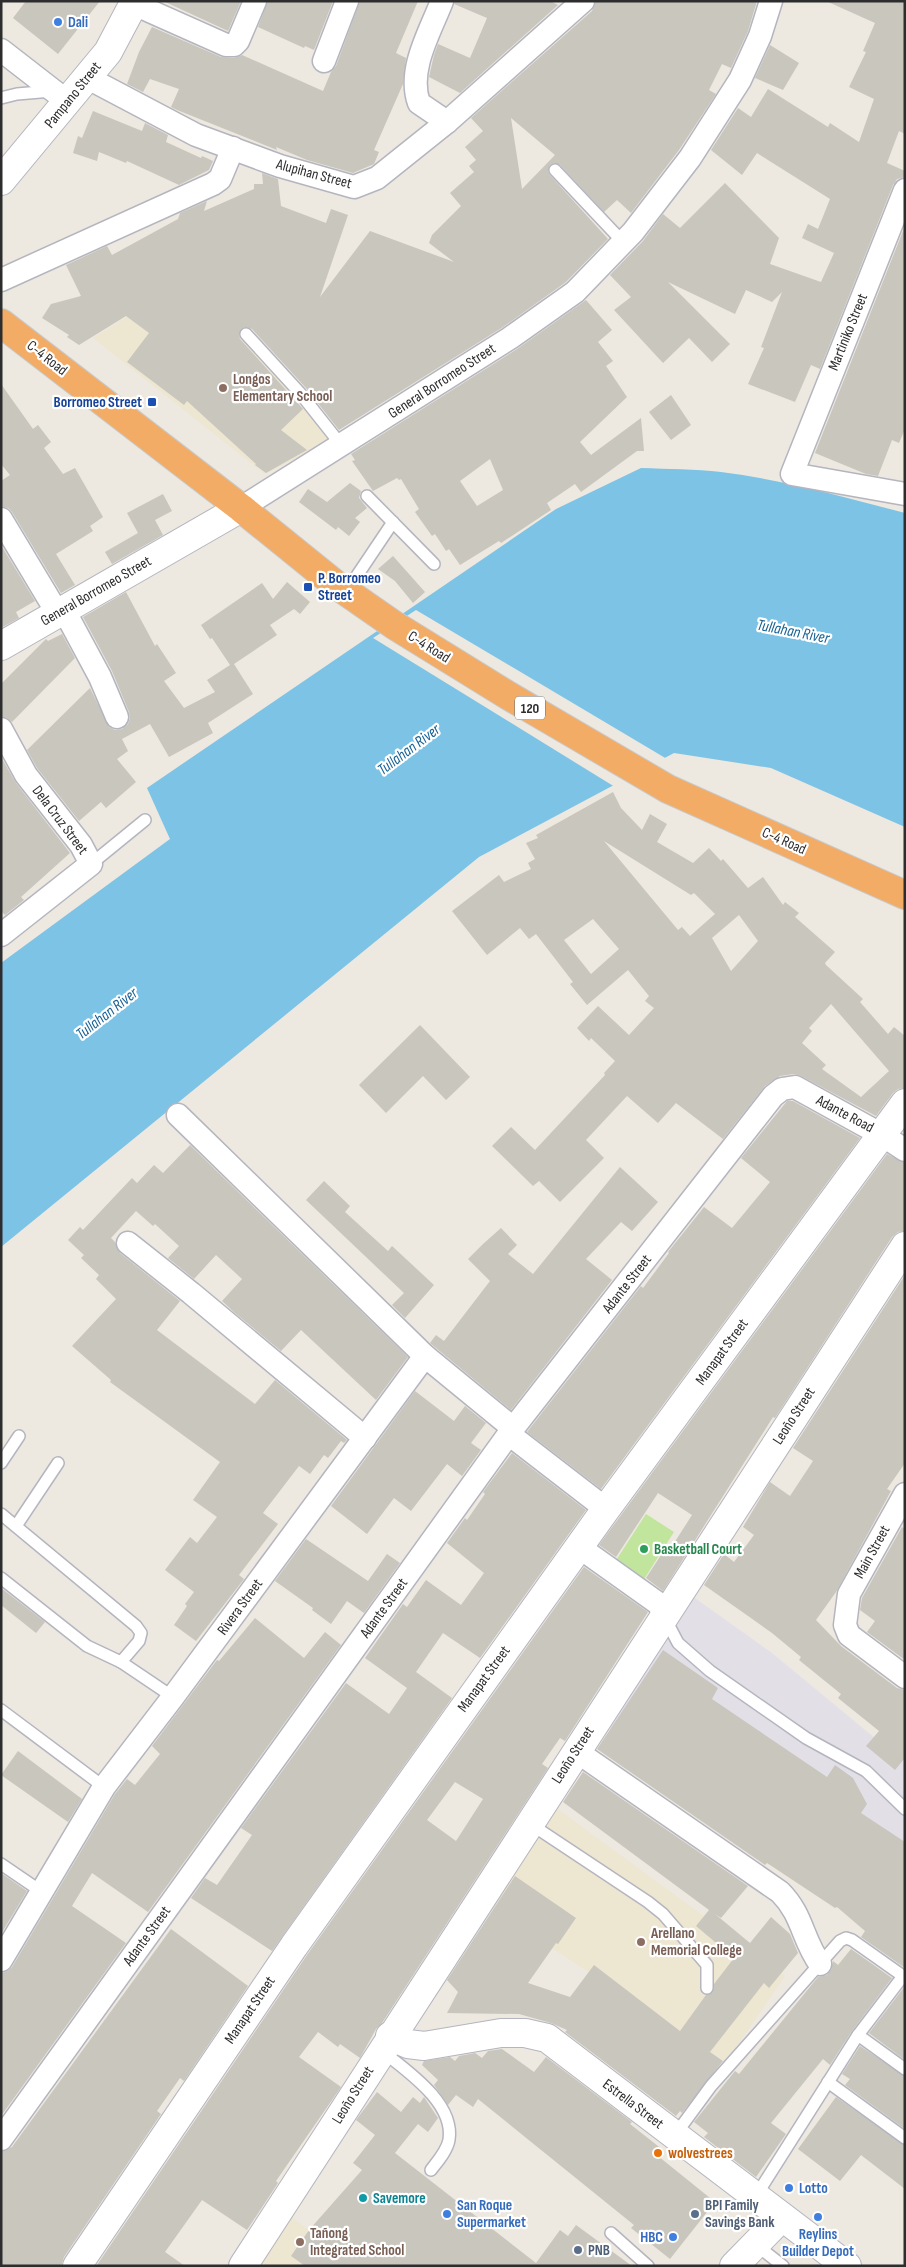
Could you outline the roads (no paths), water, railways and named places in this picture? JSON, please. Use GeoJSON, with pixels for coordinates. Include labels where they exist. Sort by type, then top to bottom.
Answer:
{"type":"FeatureCollection","features":[{"type":"Feature","properties":{"kind":"highway","name":"C-4 Road"},"geometry":{"type":"LineString","coordinates":[[1,322],[346,592],[394,625],[509,696],[668,789],[905,895]]}},
{"type":"Feature","properties":{"kind":"main road","name":"Pampano Street"},"geometry":{"type":"LineString","coordinates":[[1,182],[61,97],[88,78],[108,52],[135,3]]}},
{"type":"Feature","properties":{"kind":"main road","name":"General Borromeo Street"},"geometry":{"type":"LineString","coordinates":[[1,646],[240,508]]}},
{"type":"Feature","properties":{"kind":"main road","name":"Manapat Street"},"geometry":{"type":"LineString","coordinates":[[77,2266],[294,1946],[606,1509],[905,1103]]}},
{"type":"Feature","properties":{"kind":"main road","name":"Leoño Street"},"geometry":{"type":"LineString","coordinates":[[243,2266],[529,1822],[905,1246]]}},
{"type":"Feature","properties":{"kind":"main road","name":"Estrella Street"},"geometry":{"type":"LineString","coordinates":[[386,2043],[424,2046],[501,2033],[525,2032],[547,2038],[847,2266]]}},
{"type":"Feature","properties":{"kind":"main road"},"geometry":{"type":"LineString","coordinates":[[734,2266],[782,2217]]}},
{"type":"Feature","properties":{"kind":"street"},"geometry":{"type":"LineString","coordinates":[[135,3],[226,45],[234,45],[238,41],[255,1]]}},
{"type":"Feature","properties":{"kind":"street"},"geometry":{"type":"LineString","coordinates":[[324,61],[347,1]]}},
{"type":"Feature","properties":{"kind":"street"},"geometry":{"type":"LineString","coordinates":[[442,1],[419,61],[415,85],[418,103],[447,122]]}},
{"type":"Feature","properties":{"kind":"street","name":"Alupihan Street"},"geometry":{"type":"LineString","coordinates":[[88,78],[196,134],[280,166],[354,188],[377,178],[447,122],[583,1]]}},
{"type":"Feature","properties":{"kind":"street","name":"General Borromeo Street"},"geometry":{"type":"LineString","coordinates":[[240,508],[342,446],[510,338],[575,292],[623,242],[690,158],[740,80],[760,36],[771,1]]}},
{"type":"Feature","properties":{"kind":"street"},"geometry":{"type":"LineString","coordinates":[[1,50],[61,97]]}},
{"type":"Feature","properties":{"kind":"street"},"geometry":{"type":"LineString","coordinates":[[1,280],[213,184],[220,179],[233,148]]}},
{"type":"Feature","properties":{"kind":"street","name":"Martiniko Street"},"geometry":{"type":"LineString","coordinates":[[903,197],[792,474],[903,489]]}},
{"type":"Feature","properties":{"kind":"street"},"geometry":{"type":"LineString","coordinates":[[1,519],[100,677],[117,717]]}},
{"type":"Feature","properties":{"kind":"street","name":"Dela Cruz Street"},"geometry":{"type":"LineString","coordinates":[[1,728],[26,775],[81,846],[91,864],[1,935]]}},
{"type":"Feature","properties":{"kind":"street","name":"Adante Road"},"geometry":{"type":"LineString","coordinates":[[782,1089],[795,1088],[882,1135],[905,1150]]}},
{"type":"Feature","properties":{"kind":"street","name":"Adante Street"},"geometry":{"type":"LineString","coordinates":[[1,2139],[511,1432],[767,1104],[782,1089]]}},
{"type":"Feature","properties":{"kind":"street"},"geometry":{"type":"LineString","coordinates":[[178,1115],[425,1356],[508,1424],[514,1438],[606,1509]]}},
{"type":"Feature","properties":{"kind":"street"},"geometry":{"type":"LineString","coordinates":[[128,1244],[191,1292],[365,1438]]}},
{"type":"Feature","properties":{"kind":"street","name":"Rivera Street"},"geometry":{"type":"LineString","coordinates":[[1,1960],[104,1786],[173,1697],[425,1356]]}},
{"type":"Feature","properties":{"kind":"street","name":"Main Street"},"geometry":{"type":"LineString","coordinates":[[902,1506],[849,1594],[845,1612],[845,1625],[849,1634],[905,1677]]}},
{"type":"Feature","properties":{"kind":"street"},"geometry":{"type":"LineString","coordinates":[[579,1547],[659,1604],[664,1616]]}},
{"type":"Feature","properties":{"kind":"street"},"geometry":{"type":"LineString","coordinates":[[576,1751],[780,1892],[792,1904],[812,1953],[820,1964]]}},
{"type":"Feature","properties":{"kind":"lane"},"geometry":{"type":"LineString","coordinates":[[1,98],[17,94],[61,97]]}},
{"type":"Feature","properties":{"kind":"lane"},"geometry":{"type":"LineString","coordinates":[[555,170],[623,242]]}},
{"type":"Feature","properties":{"kind":"lane"},"geometry":{"type":"LineString","coordinates":[[246,334],[300,393],[342,446]]}},
{"type":"Feature","properties":{"kind":"lane"},"geometry":{"type":"LineString","coordinates":[[367,496],[434,564]]}},
{"type":"Feature","properties":{"kind":"lane"},"geometry":{"type":"LineString","coordinates":[[346,592],[393,522]]}},
{"type":"Feature","properties":{"kind":"lane"},"geometry":{"type":"LineString","coordinates":[[91,864],[146,820]]}},
{"type":"Feature","properties":{"kind":"lane"},"geometry":{"type":"LineString","coordinates":[[1,1463],[20,1436]]}},
{"type":"Feature","properties":{"kind":"lane"},"geometry":{"type":"LineString","coordinates":[[16,1526],[58,1463]]}},
{"type":"Feature","properties":{"kind":"lane"},"geometry":{"type":"LineString","coordinates":[[1,1514],[136,1626],[140,1633],[139,1641],[121,1662]]}},
{"type":"Feature","properties":{"kind":"lane"},"geometry":{"type":"LineString","coordinates":[[1,1578],[87,1646],[121,1662],[173,1697]]}},
{"type":"Feature","properties":{"kind":"lane"},"geometry":{"type":"LineString","coordinates":[[664,1616],[678,1642],[710,1671],[806,1738],[866,1771],[905,1809]]}},
{"type":"Feature","properties":{"kind":"lane"},"geometry":{"type":"LineString","coordinates":[[1,1710],[104,1786]]}},
{"type":"Feature","properties":{"kind":"lane"},"geometry":{"type":"LineString","coordinates":[[529,1822],[648,1902],[662,1914],[707,1965],[707,1988]]}},
{"type":"Feature","properties":{"kind":"lane"},"geometry":{"type":"LineString","coordinates":[[1,1864],[42,1892]]}},
{"type":"Feature","properties":{"kind":"lane"},"geometry":{"type":"LineString","coordinates":[[675,2135],[711,2086],[840,1941],[846,1938],[852,1940],[904,1977],[858,2035],[756,2196]]}},
{"type":"Feature","properties":{"kind":"lane"},"geometry":{"type":"LineString","coordinates":[[858,2035],[905,2069]]}},
{"type":"Feature","properties":{"kind":"lane"},"geometry":{"type":"LineString","coordinates":[[386,2043],[439,2104],[447,2125],[449,2141],[431,2170]]}},
{"type":"Feature","properties":{"kind":"lane"},"geometry":{"type":"LineString","coordinates":[[828,2082],[905,2138]]}},
{"type":"Feature","properties":{"kind":"lane"},"geometry":{"type":"LineString","coordinates":[[611,2233],[648,2266]]}},
{"type":"Feature","properties":{"kind":"lane"},"geometry":{"type":"LineString","coordinates":[[755,2244],[783,2266]]}},
{"type":"Feature","properties":{"kind":"water","name":"Tullahan River"},"geometry":{"type":"Polygon","coordinates":[[[641,468],[701,470],[744,475],[905,513],[905,827],[771,768],[674,753],[479,857],[1,1247],[1,963],[170,839],[147,788],[556,509],[641,468]]]}},
{"type":"Feature","properties":{"kind":"place","name":"Dali"},"geometry":{"type":"Point","coordinates":[58,22]}},
{"type":"Feature","properties":{"kind":"place","name":"Longos Elementary School"},"geometry":{"type":"Point","coordinates":[223,388]}},
{"type":"Feature","properties":{"kind":"place","name":"Borromeo Street"},"geometry":{"type":"Point","coordinates":[152,402]}},
{"type":"Feature","properties":{"kind":"place","name":"P. Borromeo Street"},"geometry":{"type":"Point","coordinates":[308,587]}},
{"type":"Feature","properties":{"kind":"place","name":"Basketball Court"},"geometry":{"type":"Point","coordinates":[644,1549]}},
{"type":"Feature","properties":{"kind":"place","name":"Arellano Memorial College"},"geometry":{"type":"Point","coordinates":[641,1942]}},
{"type":"Feature","properties":{"kind":"place","name":"wolvestrees"},"geometry":{"type":"Point","coordinates":[658,2153]}},
{"type":"Feature","properties":{"kind":"place","name":"Lotto"},"geometry":{"type":"Point","coordinates":[789,2188]}},
{"type":"Feature","properties":{"kind":"place","name":"Savemore"},"geometry":{"type":"Point","coordinates":[363,2198]}},
{"type":"Feature","properties":{"kind":"place","name":"San Roque Supermarket"},"geometry":{"type":"Point","coordinates":[447,2214]}},
{"type":"Feature","properties":{"kind":"place","name":"BPI Family Savings Bank"},"geometry":{"type":"Point","coordinates":[695,2214]}},
{"type":"Feature","properties":{"kind":"place","name":"Reylins Builder Depot"},"geometry":{"type":"Point","coordinates":[818,2217]}},
{"type":"Feature","properties":{"kind":"place","name":"HBC"},"geometry":{"type":"Point","coordinates":[673,2237]}},
{"type":"Feature","properties":{"kind":"place","name":"Tañong Integrated School"},"geometry":{"type":"Point","coordinates":[300,2242]}},
{"type":"Feature","properties":{"kind":"place","name":"PNB"},"geometry":{"type":"Point","coordinates":[578,2250]}}]}
